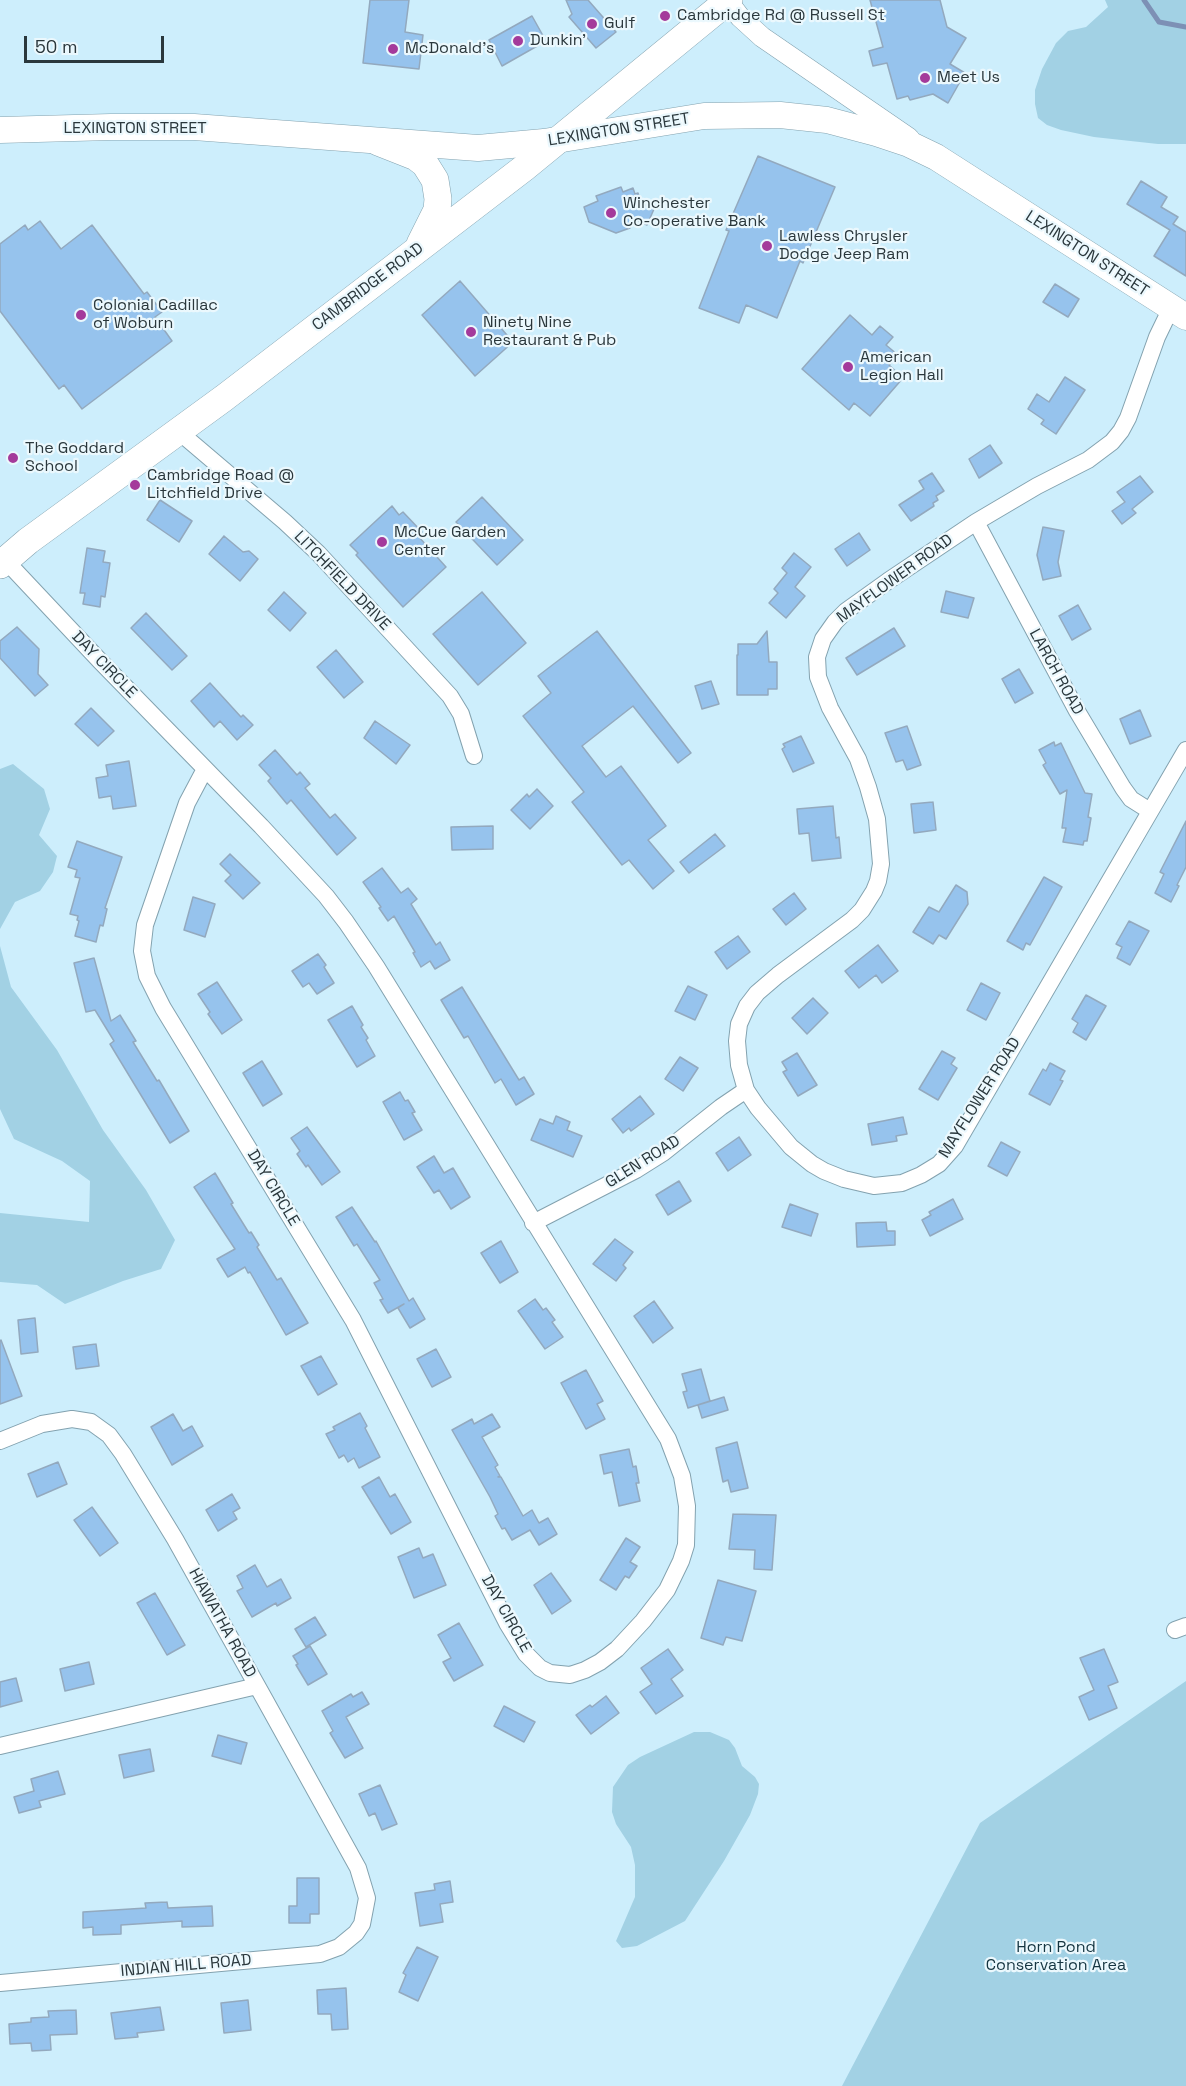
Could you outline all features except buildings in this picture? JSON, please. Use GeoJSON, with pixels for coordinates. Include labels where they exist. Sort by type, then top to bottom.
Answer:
{"type":"FeatureCollection","features":[{"type":"Feature","properties":{"kind":"highway","name":"CAMBRIDGE ROAD"},"geometry":{"type":"LineString","coordinates":[[3,563],[64,514],[178,431],[524,168],[728,0]]}},
{"type":"Feature","properties":{"kind":"highway"},"geometry":{"type":"LineString","coordinates":[[378,142],[421,160],[435,180],[437,210],[416,250]]}},
{"type":"Feature","properties":{"kind":"main road","name":"LEXINGTON STREET"},"geometry":{"type":"LineString","coordinates":[[0,130],[194,127],[477,148],[560,139],[704,116],[780,115],[827,120],[909,144],[936,157],[1179,312]]}},
{"type":"Feature","properties":{"kind":"street"},"geometry":{"type":"LineString","coordinates":[[728,0],[740,17],[762,37],[936,157]]}},
{"type":"Feature","properties":{"kind":"street","name":"MAYFLOWER ROAD"},"geometry":{"type":"LineString","coordinates":[[1179,312],[1156,337],[1128,418],[1112,442],[1088,460],[1037,486],[976,522],[846,611],[828,630],[823,639],[817,657],[818,677],[830,708],[858,759],[868,787],[877,819],[880,871],[874,891],[862,910],[757,993],[747,1006],[739,1024],[737,1041],[739,1065],[746,1090],[791,1147],[812,1164],[835,1176],[862,1184],[892,1185],[921,1176],[939,1164],[955,1146],[1186,750]]}},
{"type":"Feature","properties":{"kind":"street","name":"LITCHFIELD DRIVE"},"geometry":{"type":"LineString","coordinates":[[178,431],[318,553],[442,687],[459,709],[474,756]]}},
{"type":"Feature","properties":{"kind":"street","name":"LARCH ROAD"},"geometry":{"type":"LineString","coordinates":[[976,522],[1077,711],[1123,788],[1131,799],[1150,811]]}},
{"type":"Feature","properties":{"kind":"street","name":"DAY CIRCLE"},"geometry":{"type":"LineString","coordinates":[[3,563],[269,834],[326,896],[346,922],[382,975],[533,1223],[657,1418],[679,1466],[687,1506],[686,1545],[667,1590],[656,1606],[624,1642],[600,1662],[578,1672],[561,1676],[540,1668],[532,1661],[507,1623],[353,1320],[163,1008],[147,976],[142,951],[145,925],[187,803],[205,769]]}},
{"type":"Feature","properties":{"kind":"street","name":"GLEN ROAD"},"geometry":{"type":"LineString","coordinates":[[533,1223],[636,1170],[663,1153],[746,1090]]}},
{"type":"Feature","properties":{"kind":"street","name":"HIAWATHA ROAD"},"geometry":{"type":"LineString","coordinates":[[0,1441],[42,1424],[78,1419],[91,1422],[109,1435],[175,1539],[358,1868],[367,1898],[362,1924]]}},
{"type":"Feature","properties":{"kind":"street"},"geometry":{"type":"LineString","coordinates":[[0,1746],[257,1686]]}},
{"type":"Feature","properties":{"kind":"street","name":"INDIAN HILL ROAD"},"geometry":{"type":"LineString","coordinates":[[0,1983],[320,1954],[348,1941],[362,1924]]}},
{"type":"Feature","properties":{"kind":"green space"},"geometry":{"type":"Polygon","coordinates":[[[1105,0],[1186,0],[1186,144],[1158,144],[1094,137],[1061,130],[1047,125],[1038,118],[1035,90],[1042,69],[1056,43],[1068,31],[1086,27],[1108,7],[1105,0]]]}},
{"type":"Feature","properties":{"kind":"green space"},"geometry":{"type":"Polygon","coordinates":[[[13,764],[44,789],[50,809],[39,835],[57,856],[53,872],[40,891],[15,902],[0,929],[0,769],[13,764]]]}},
{"type":"Feature","properties":{"kind":"green space"},"geometry":{"type":"Polygon","coordinates":[[[0,946],[11,987],[57,1050],[103,1130],[146,1190],[175,1240],[161,1269],[65,1304],[37,1285],[0,1282],[0,1213],[89,1222],[90,1181],[62,1161],[14,1139],[0,1109],[0,946]]]}},
{"type":"Feature","properties":{"kind":"green space","name":"Horn Pond Conservation Area"},"geometry":{"type":"Polygon","coordinates":[[[1186,1681],[1186,2086],[842,2086],[980,1823],[1186,1681]]]}},
{"type":"Feature","properties":{"kind":"green space"},"geometry":{"type":"Polygon","coordinates":[[[694,1732],[710,1732],[729,1740],[742,1766],[755,1777],[759,1784],[758,1794],[750,1815],[724,1861],[685,1921],[637,1946],[622,1948],[616,1941],[635,1897],[635,1865],[631,1847],[616,1824],[612,1812],[613,1787],[628,1765],[694,1732]]]}},
{"type":"Feature","properties":{"kind":"waterway"},"geometry":{"type":"LineString","coordinates":[[1144,0],[1159,22],[1186,27]]}},
{"type":"Feature","properties":{"kind":"place","name":"Cambridge Rd @ Russell St"},"geometry":{"type":"Point","coordinates":[665,16]}},
{"type":"Feature","properties":{"kind":"place","name":"Gulf"},"geometry":{"type":"Point","coordinates":[592,24]}},
{"type":"Feature","properties":{"kind":"place","name":"Dunkin'"},"geometry":{"type":"Point","coordinates":[518,41]}},
{"type":"Feature","properties":{"kind":"place","name":"McDonald's"},"geometry":{"type":"Point","coordinates":[393,49]}},
{"type":"Feature","properties":{"kind":"place","name":"Meet Us"},"geometry":{"type":"Point","coordinates":[925,78]}},
{"type":"Feature","properties":{"kind":"place","name":"Winchester Co-operative Bank"},"geometry":{"type":"Point","coordinates":[611,213]}},
{"type":"Feature","properties":{"kind":"place","name":"Lawless Chrysler Dodge Jeep Ram"},"geometry":{"type":"Point","coordinates":[767,246]}},
{"type":"Feature","properties":{"kind":"place","name":"Colonial Cadillac of Woburn"},"geometry":{"type":"Point","coordinates":[81,315]}},
{"type":"Feature","properties":{"kind":"place","name":"Ninety Nine Restaurant & Pub"},"geometry":{"type":"Point","coordinates":[471,332]}},
{"type":"Feature","properties":{"kind":"place","name":"American Legion Hall"},"geometry":{"type":"Point","coordinates":[848,367]}},
{"type":"Feature","properties":{"kind":"place","name":"The Goddard School"},"geometry":{"type":"Point","coordinates":[13,458]}},
{"type":"Feature","properties":{"kind":"place","name":"Cambridge Road @ Litchfield Drive"},"geometry":{"type":"Point","coordinates":[135,485]}},
{"type":"Feature","properties":{"kind":"place","name":"McCue Garden Center"},"geometry":{"type":"Point","coordinates":[382,542]}}]}
